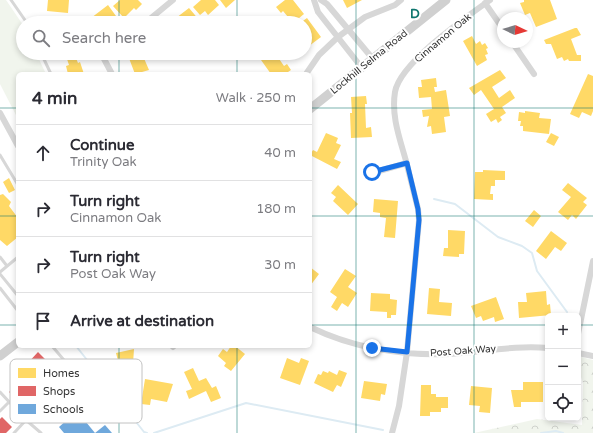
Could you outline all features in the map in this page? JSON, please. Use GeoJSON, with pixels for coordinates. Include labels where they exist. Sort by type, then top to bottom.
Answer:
{"type":"FeatureCollection","features":[{"type":"Feature","properties":{"kind":"main road","name":"Lockhill Selma Road"},"geometry":{"type":"LineString","coordinates":[[312,108],[446,0]]}},
{"type":"Feature","properties":{"kind":"main road"},"geometry":{"type":"LineString","coordinates":[[0,356],[16,344]]}},
{"type":"Feature","properties":{"kind":"street"},"geometry":{"type":"LineString","coordinates":[[154,16],[173,0]]}},
{"type":"Feature","properties":{"kind":"street"},"geometry":{"type":"LineString","coordinates":[[314,0],[318,12],[362,68]]}},
{"type":"Feature","properties":{"kind":"street"},"geometry":{"type":"LineString","coordinates":[[321,0],[327,4],[373,59]]}},
{"type":"Feature","properties":{"kind":"street"},"geometry":{"type":"LineString","coordinates":[[307,72],[319,55],[348,29],[365,17],[395,5],[401,0]]}},
{"type":"Feature","properties":{"kind":"street"},"geometry":{"type":"LineString","coordinates":[[487,2],[497,19]]}},
{"type":"Feature","properties":{"kind":"street","name":"Cinnamon Oak"},"geometry":{"type":"LineString","coordinates":[[392,433],[399,406],[407,352],[419,220],[418,209],[407,163],[396,124],[394,105],[395,92],[399,80],[408,67],[424,52],[487,2]]}},
{"type":"Feature","properties":{"kind":"street"},"geometry":{"type":"LineString","coordinates":[[516,48],[534,74]]}},
{"type":"Feature","properties":{"kind":"street"},"geometry":{"type":"LineString","coordinates":[[108,60],[111,72]]}},
{"type":"Feature","properties":{"kind":"street"},"geometry":{"type":"LineString","coordinates":[[0,113],[16,142]]}},
{"type":"Feature","properties":{"kind":"street"},"geometry":{"type":"LineString","coordinates":[[372,172],[407,163]]}},
{"type":"Feature","properties":{"kind":"street"},"geometry":{"type":"LineString","coordinates":[[581,319],[593,261]]}},
{"type":"Feature","properties":{"kind":"street","name":"Post Oak Way"},"geometry":{"type":"LineString","coordinates":[[312,328],[346,342],[372,348],[407,352],[450,354],[512,347],[545,348]]}},
{"type":"Feature","properties":{"kind":"street"},"geometry":{"type":"LineString","coordinates":[[581,354],[593,356]]}},
{"type":"Feature","properties":{"kind":"lane"},"geometry":{"type":"LineString","coordinates":[[11,0],[22,16]]}},
{"type":"Feature","properties":{"kind":"lane"},"geometry":{"type":"LineString","coordinates":[[44,60],[50,72]]}},
{"type":"Feature","properties":{"kind":"lane"},"geometry":{"type":"LineString","coordinates":[[0,155],[16,182]]}},
{"type":"Feature","properties":{"kind":"lane"},"geometry":{"type":"LineString","coordinates":[[0,257],[7,266]]}},
{"type":"Feature","properties":{"kind":"lane"},"geometry":{"type":"LineString","coordinates":[[16,259],[0,273],[16,293]]}},
{"type":"Feature","properties":{"kind":"lane"},"geometry":{"type":"LineString","coordinates":[[0,288],[16,308]]}},
{"type":"Feature","properties":{"kind":"lane"},"geometry":{"type":"LineString","coordinates":[[54,348],[63,359]]}},
{"type":"Feature","properties":{"kind":"lane"},"geometry":{"type":"LineString","coordinates":[[0,411],[9,402],[1,395]]}},
{"type":"Feature","properties":{"kind":"lane"},"geometry":{"type":"LineString","coordinates":[[14,433],[23,423]]}},
{"type":"Feature","properties":{"kind":"lane"},"geometry":{"type":"LineString","coordinates":[[29,423],[41,433]]}},
{"type":"Feature","properties":{"kind":"green space"},"geometry":{"type":"Polygon","coordinates":[[[0,0],[6,0],[17,16],[16,60],[39,60],[45,72],[16,72],[16,115],[0,84],[0,0]]]}},
{"type":"Feature","properties":{"kind":"green space"},"geometry":{"type":"Polygon","coordinates":[[[581,357],[593,360],[593,433],[474,433],[537,419],[582,425],[583,383],[581,377],[581,357]]]}},
{"type":"Feature","properties":{"kind":"building: Homes"},"geometry":{"type":"Polygon","coordinates":[[[48,0],[69,0],[68,13],[47,11],[48,0]]]}},
{"type":"Feature","properties":{"kind":"building: Homes"},"geometry":{"type":"Polygon","coordinates":[[[120,0],[138,0],[142,4],[136,10],[134,8],[126,16],[122,16],[113,6],[120,0]]]}},
{"type":"Feature","properties":{"kind":"building: Homes"},"geometry":{"type":"Polygon","coordinates":[[[201,0],[215,0],[219,5],[208,15],[205,11],[200,15],[193,7],[201,0]]]}},
{"type":"Feature","properties":{"kind":"building: Homes"},"geometry":{"type":"Polygon","coordinates":[[[220,0],[235,0],[226,8],[220,0]]]}},
{"type":"Feature","properties":{"kind":"building: Homes"},"geometry":{"type":"Polygon","coordinates":[[[285,0],[293,0],[304,14],[302,16],[287,16],[283,11],[281,13],[276,7],[285,0]]]}},
{"type":"Feature","properties":{"kind":"building: Homes"},"geometry":{"type":"Polygon","coordinates":[[[343,0],[362,0],[347,8],[343,0]]]}},
{"type":"Feature","properties":{"kind":"building: Homes"},"geometry":{"type":"Polygon","coordinates":[[[524,0],[550,0],[557,19],[536,27],[533,20],[533,12],[524,12],[520,3],[524,2],[524,0]]]}},
{"type":"Feature","properties":{"kind":"building: Homes"},"geometry":{"type":"Polygon","coordinates":[[[108,5],[116,16],[94,16],[108,5]]]}},
{"type":"Feature","properties":{"kind":"building: Homes"},"geometry":{"type":"Polygon","coordinates":[[[189,8],[196,16],[179,16],[189,8]]]}},
{"type":"Feature","properties":{"kind":"building: Homes"},"geometry":{"type":"Polygon","coordinates":[[[312,25],[321,37],[312,44],[312,25]]]}},
{"type":"Feature","properties":{"kind":"building: Homes"},"geometry":{"type":"Polygon","coordinates":[[[577,28],[581,35],[571,39],[577,55],[581,55],[581,61],[569,61],[568,59],[564,61],[562,57],[557,59],[551,44],[546,44],[544,40],[577,28]]]}},
{"type":"Feature","properties":{"kind":"building: Homes"},"geometry":{"type":"Polygon","coordinates":[[[472,36],[476,44],[480,41],[482,45],[485,43],[488,48],[486,49],[488,54],[485,55],[487,60],[477,66],[463,41],[472,36]]]}},
{"type":"Feature","properties":{"kind":"building: Homes"},"geometry":{"type":"Polygon","coordinates":[[[67,60],[77,60],[78,63],[80,62],[83,72],[68,72],[66,66],[69,65],[67,60]]]}},
{"type":"Feature","properties":{"kind":"building: Homes"},"geometry":{"type":"Polygon","coordinates":[[[130,60],[145,60],[149,70],[134,72],[130,60]]]}},
{"type":"Feature","properties":{"kind":"building: Homes"},"geometry":{"type":"Polygon","coordinates":[[[261,60],[280,60],[284,66],[287,64],[291,70],[288,72],[270,72],[261,60]]]}},
{"type":"Feature","properties":{"kind":"building: Homes"},"geometry":{"type":"Polygon","coordinates":[[[500,70],[506,78],[492,87],[499,98],[510,90],[515,98],[502,107],[506,113],[500,117],[502,120],[498,123],[496,119],[491,122],[486,114],[494,109],[481,90],[474,95],[469,88],[500,70]]]}},
{"type":"Feature","properties":{"kind":"building: Homes"},"geometry":{"type":"Polygon","coordinates":[[[588,74],[593,76],[593,111],[591,116],[582,112],[579,118],[570,114],[588,74]]]}},
{"type":"Feature","properties":{"kind":"building: Homes"},"geometry":{"type":"Polygon","coordinates":[[[436,78],[437,87],[434,87],[435,92],[446,90],[450,116],[444,117],[446,132],[432,134],[431,126],[427,127],[429,116],[423,117],[422,110],[432,109],[431,97],[419,98],[418,87],[422,87],[421,80],[436,78]]]}},
{"type":"Feature","properties":{"kind":"building: Homes"},"geometry":{"type":"Polygon","coordinates":[[[366,96],[366,128],[371,127],[372,137],[351,138],[351,97],[366,96]]]}},
{"type":"Feature","properties":{"kind":"building: Homes"},"geometry":{"type":"Polygon","coordinates":[[[525,111],[540,113],[539,118],[551,119],[549,134],[523,131],[523,126],[520,126],[521,121],[518,121],[519,112],[525,113],[525,111]]]}},
{"type":"Feature","properties":{"kind":"building: Homes"},"geometry":{"type":"Polygon","coordinates":[[[326,133],[338,138],[336,143],[341,145],[334,159],[341,162],[337,169],[312,156],[313,150],[317,152],[326,133]]]}},
{"type":"Feature","properties":{"kind":"building: Homes"},"geometry":{"type":"Polygon","coordinates":[[[551,133],[559,137],[554,146],[546,142],[551,133]]]}},
{"type":"Feature","properties":{"kind":"building: Homes"},"geometry":{"type":"Polygon","coordinates":[[[483,170],[505,171],[505,180],[495,180],[495,186],[491,186],[490,194],[493,194],[493,200],[474,199],[475,172],[483,172],[483,170]]]}},
{"type":"Feature","properties":{"kind":"building: Homes"},"geometry":{"type":"Polygon","coordinates":[[[9,178],[15,190],[9,193],[3,182],[9,178]]]}},
{"type":"Feature","properties":{"kind":"building: Homes"},"geometry":{"type":"Polygon","coordinates":[[[568,183],[587,198],[583,202],[587,205],[576,219],[572,215],[568,220],[558,212],[571,197],[562,190],[568,183]]]}},
{"type":"Feature","properties":{"kind":"building: Homes"},"geometry":{"type":"Polygon","coordinates":[[[338,185],[358,204],[348,215],[333,201],[336,197],[331,193],[338,185]]]}},
{"type":"Feature","properties":{"kind":"building: Homes"},"geometry":{"type":"Polygon","coordinates":[[[3,194],[11,202],[9,206],[16,215],[16,239],[7,246],[0,240],[0,195],[3,194]]]}},
{"type":"Feature","properties":{"kind":"building: Homes"},"geometry":{"type":"Polygon","coordinates":[[[374,199],[398,201],[395,238],[384,237],[386,218],[380,217],[380,213],[373,212],[374,199]]]}},
{"type":"Feature","properties":{"kind":"building: Homes"},"geometry":{"type":"Polygon","coordinates":[[[534,210],[541,216],[533,227],[525,221],[534,210]]]}},
{"type":"Feature","properties":{"kind":"building: Homes"},"geometry":{"type":"Polygon","coordinates":[[[448,230],[465,231],[464,254],[459,254],[459,257],[443,256],[444,248],[448,248],[448,230]]]}},
{"type":"Feature","properties":{"kind":"building: Homes"},"geometry":{"type":"Polygon","coordinates":[[[551,231],[567,243],[561,251],[555,247],[546,259],[536,251],[551,231]]]}},
{"type":"Feature","properties":{"kind":"building: Homes"},"geometry":{"type":"Polygon","coordinates":[[[312,269],[319,274],[312,283],[312,269]]]}},
{"type":"Feature","properties":{"kind":"building: Homes"},"geometry":{"type":"Polygon","coordinates":[[[345,269],[356,276],[348,287],[357,293],[348,307],[342,303],[337,311],[331,307],[337,297],[330,292],[345,269]]]}},
{"type":"Feature","properties":{"kind":"building: Homes"},"geometry":{"type":"Polygon","coordinates":[[[429,288],[440,289],[439,302],[452,303],[451,316],[427,314],[429,288]]]}},
{"type":"Feature","properties":{"kind":"building: Homes"},"geometry":{"type":"Polygon","coordinates":[[[546,291],[547,305],[550,304],[551,313],[545,313],[545,316],[519,318],[518,302],[527,302],[526,293],[546,291]]]}},
{"type":"Feature","properties":{"kind":"building: Homes"},"geometry":{"type":"Polygon","coordinates":[[[371,293],[390,294],[390,299],[397,300],[396,315],[391,315],[391,318],[387,318],[387,312],[370,311],[371,293]]]}},
{"type":"Feature","properties":{"kind":"building: Homes"},"geometry":{"type":"Polygon","coordinates":[[[496,297],[504,319],[495,322],[494,317],[483,321],[481,316],[476,318],[471,306],[496,297]]]}},
{"type":"Feature","properties":{"kind":"building: Homes"},"geometry":{"type":"Polygon","coordinates":[[[230,348],[238,348],[245,354],[231,371],[224,366],[226,363],[218,356],[223,349],[227,352],[230,348]]]}},
{"type":"Feature","properties":{"kind":"building: Homes"},"geometry":{"type":"Polygon","coordinates":[[[134,349],[133,359],[118,359],[116,353],[134,349]]]}},
{"type":"Feature","properties":{"kind":"building: Homes"},"geometry":{"type":"Polygon","coordinates":[[[287,358],[299,363],[301,358],[309,361],[300,385],[280,378],[287,358]]]}},
{"type":"Feature","properties":{"kind":"building: Homes"},"geometry":{"type":"Polygon","coordinates":[[[193,368],[199,381],[206,378],[212,388],[216,386],[221,398],[211,402],[206,391],[189,399],[186,391],[192,389],[184,372],[193,368]]]}},
{"type":"Feature","properties":{"kind":"building: Homes"},"geometry":{"type":"Polygon","coordinates":[[[339,370],[347,373],[341,387],[337,385],[333,392],[314,383],[318,374],[321,375],[323,371],[328,373],[329,371],[337,375],[339,370]]]}},
{"type":"Feature","properties":{"kind":"building: Homes"},"geometry":{"type":"Polygon","coordinates":[[[145,379],[173,384],[167,402],[151,399],[150,405],[142,404],[145,379]]]}},
{"type":"Feature","properties":{"kind":"building: Homes"},"geometry":{"type":"Polygon","coordinates":[[[364,381],[387,384],[385,395],[381,394],[380,401],[361,398],[364,381]]]}},
{"type":"Feature","properties":{"kind":"building: Homes"},"geometry":{"type":"Polygon","coordinates":[[[523,382],[543,382],[543,402],[521,402],[521,407],[514,407],[511,390],[523,390],[523,382]]]}},
{"type":"Feature","properties":{"kind":"building: Homes"},"geometry":{"type":"Polygon","coordinates":[[[421,385],[431,385],[431,394],[436,394],[436,397],[448,397],[448,408],[441,408],[441,412],[430,412],[430,416],[420,416],[421,385]]]}},
{"type":"Feature","properties":{"kind":"building: Homes"},"geometry":{"type":"Polygon","coordinates":[[[471,386],[492,388],[490,413],[479,412],[480,406],[469,405],[471,386]]]}},
{"type":"Feature","properties":{"kind":"building: Shops"},"geometry":{"type":"Polygon","coordinates":[[[38,352],[45,359],[32,359],[38,352]]]}},
{"type":"Feature","properties":{"kind":"building: Shops"},"geometry":{"type":"Polygon","coordinates":[[[2,417],[12,427],[6,433],[0,433],[0,419],[2,417]]]}},
{"type":"Feature","properties":{"kind":"building: Schools"},"geometry":{"type":"Polygon","coordinates":[[[64,423],[87,423],[95,433],[64,433],[59,427],[64,423]]]}},
{"type":"Feature","properties":{"kind":"building: Schools"},"geometry":{"type":"Polygon","coordinates":[[[105,425],[112,433],[95,433],[105,425]]]}},
{"type":"Feature","properties":{"kind":"waterway"},"geometry":{"type":"LineString","coordinates":[[434,199],[455,204],[498,237],[522,246],[532,253],[537,271],[567,312]]}},
{"type":"Feature","properties":{"kind":"waterway"},"geometry":{"type":"LineString","coordinates":[[78,348],[86,359]]}},
{"type":"Feature","properties":{"kind":"waterway"},"geometry":{"type":"LineString","coordinates":[[154,433],[246,403],[383,430]]}},
{"type":"Feature","properties":{"kind":"waterway"},"geometry":{"type":"LineString","coordinates":[[137,423],[144,432],[147,433]]}},
{"type":"Feature","properties":{"kind":"waterway"},"geometry":{"type":"LineString","coordinates":[[541,433],[556,431],[563,433]]}},
{"type":"Feature","properties":{"kind":"route"},"geometry":{"type":"LineString","coordinates":[[372,172],[407,163],[418,209],[419,220],[407,352],[372,348]]}}]}
